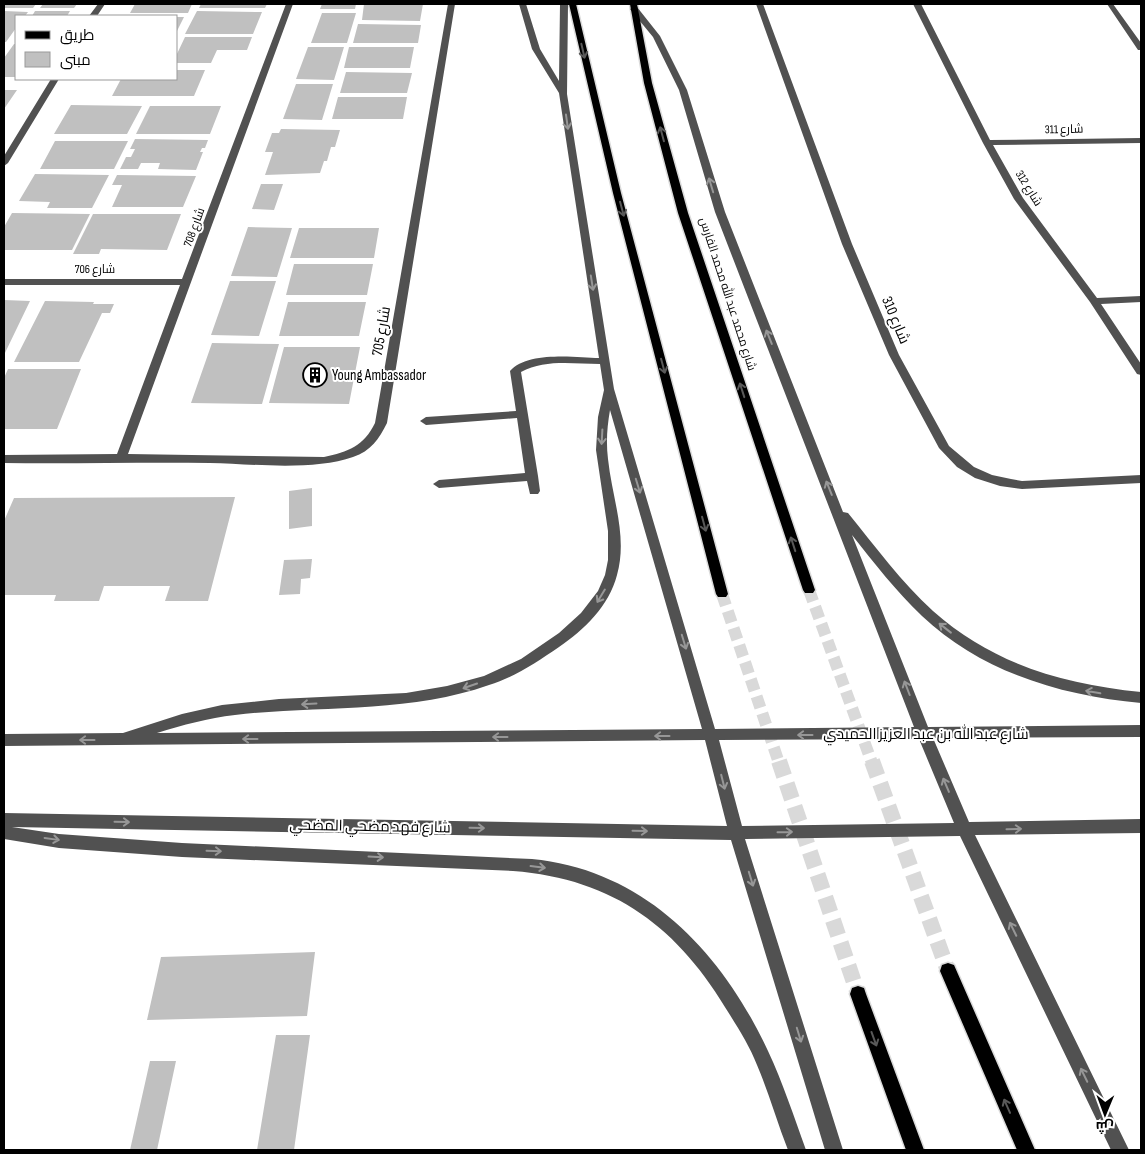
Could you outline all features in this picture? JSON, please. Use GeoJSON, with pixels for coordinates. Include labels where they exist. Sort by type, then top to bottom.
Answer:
{"type":"FeatureCollection","features":[{"type":"Feature","properties":{"kind":"main road"},"geometry":{"type":"LineString","coordinates":[[572,4],[617,193],[722,594]]}},
{"type":"Feature","properties":{"kind":"main road","name":"شارع محمد عبد الله محمد الفارس"},"geometry":{"type":"LineString","coordinates":[[633,6],[648,84],[683,213],[809,590]]}},
{"type":"Feature","properties":{"kind":"main road"},"geometry":{"type":"LineString","coordinates":[[948,971],[1026,1150]]}},
{"type":"Feature","properties":{"kind":"main road"},"geometry":{"type":"LineString","coordinates":[[858,994],[915,1150]]}},
{"type":"Feature","properties":{"kind":"street"},"geometry":{"type":"LineString","coordinates":[[94,15],[101,4]]}},
{"type":"Feature","properties":{"kind":"street","name":"شارع 708"},"geometry":{"type":"LineString","coordinates":[[121,458],[289,4]]}},
{"type":"Feature","properties":{"kind":"street","name":"شارع 705"},"geometry":{"type":"LineString","coordinates":[[4,459],[121,458],[324,461],[348,456],[366,448],[375,436],[382,413],[452,4]]}},
{"type":"Feature","properties":{"kind":"street"},"geometry":{"type":"LineString","coordinates":[[522,4],[536,48],[563,94]]}},
{"type":"Feature","properties":{"kind":"street"},"geometry":{"type":"LineString","coordinates":[[564,4],[563,94],[609,389],[711,735],[736,833],[834,1150]]}},
{"type":"Feature","properties":{"kind":"street","name":"شارع 310"},"geometry":{"type":"LineString","coordinates":[[759,4],[847,244],[894,356],[945,448],[952,457],[976,474],[1006,483],[1022,485],[1141,479]]}},
{"type":"Feature","properties":{"kind":"street","name":"شارع 312"},"geometry":{"type":"LineString","coordinates":[[917,4],[987,143],[1018,199],[1094,302],[1141,372]]}},
{"type":"Feature","properties":{"kind":"street"},"geometry":{"type":"LineString","coordinates":[[1110,4],[1141,48]]}},
{"type":"Feature","properties":{"kind":"street"},"geometry":{"type":"LineString","coordinates":[[633,6],[656,36],[683,90],[720,212],[924,734],[966,830],[1120,1150]]}},
{"type":"Feature","properties":{"kind":"street"},"geometry":{"type":"LineString","coordinates":[[4,163],[54,80]]}},
{"type":"Feature","properties":{"kind":"street","name":"شارع 311"},"geometry":{"type":"LineString","coordinates":[[987,143],[1141,140]]}},
{"type":"Feature","properties":{"kind":"street","name":"شارع 706"},"geometry":{"type":"LineString","coordinates":[[4,282],[187,282]]}},
{"type":"Feature","properties":{"kind":"street"},"geometry":{"type":"LineString","coordinates":[[1094,302],[1141,299]]}},
{"type":"Feature","properties":{"kind":"street"},"geometry":{"type":"LineString","coordinates":[[534,491],[515,371],[532,363],[542,361],[604,361]]}},
{"type":"Feature","properties":{"kind":"street"},"geometry":{"type":"LineString","coordinates":[[116,740],[186,718],[235,709],[417,698],[455,691],[492,679],[521,666],[547,650],[576,628],[590,613],[602,595],[611,576],[616,538],[601,446],[604,413],[609,389]]}},
{"type":"Feature","properties":{"kind":"street"},"geometry":{"type":"LineString","coordinates":[[426,421],[523,414]]}},
{"type":"Feature","properties":{"kind":"street"},"geometry":{"type":"LineString","coordinates":[[439,484],[532,476]]}},
{"type":"Feature","properties":{"kind":"street"},"geometry":{"type":"LineString","coordinates":[[836,506],[910,597],[930,616],[976,650],[1032,676],[1063,685],[1094,692],[1141,697]]}},
{"type":"Feature","properties":{"kind":"street","name":"شارع عبد الله بن عبد العزيز الحميدي"},"geometry":{"type":"LineString","coordinates":[[711,735],[1141,731]]}},
{"type":"Feature","properties":{"kind":"street"},"geometry":{"type":"LineString","coordinates":[[4,740],[711,735]]}},
{"type":"Feature","properties":{"kind":"street","name":"شارع فهد مضحي المضحي"},"geometry":{"type":"LineString","coordinates":[[4,820],[736,833]]}},
{"type":"Feature","properties":{"kind":"street"},"geometry":{"type":"LineString","coordinates":[[736,833],[1141,826]]}},
{"type":"Feature","properties":{"kind":"street"},"geometry":{"type":"LineString","coordinates":[[4,832],[58,840],[182,850],[513,864],[550,868],[587,878],[621,893],[654,913],[682,936],[706,962],[727,993],[764,1060],[797,1150]]}},
{"type":"Feature","properties":{"kind":"building"},"geometry":{"type":"Polygon","coordinates":[[[4,4],[36,4],[33,8],[4,8],[4,4]]]}},
{"type":"Feature","properties":{"kind":"building"},"geometry":{"type":"Polygon","coordinates":[[[43,4],[77,4],[74,8],[40,8],[43,4]]]}},
{"type":"Feature","properties":{"kind":"building"},"geometry":{"type":"Polygon","coordinates":[[[135,4],[192,4],[188,13],[130,13],[135,4]]]}},
{"type":"Feature","properties":{"kind":"building"},"geometry":{"type":"Polygon","coordinates":[[[201,4],[267,4],[265,8],[199,8],[201,4]]]}},
{"type":"Feature","properties":{"kind":"building"},"geometry":{"type":"Polygon","coordinates":[[[322,4],[356,4],[355,9],[320,9],[322,4]]]}},
{"type":"Feature","properties":{"kind":"building"},"geometry":{"type":"Polygon","coordinates":[[[364,4],[423,4],[420,21],[362,20],[364,4]]]}},
{"type":"Feature","properties":{"kind":"building"},"geometry":{"type":"Polygon","coordinates":[[[4,11],[28,12],[26,15],[15,15],[15,29],[6,42],[4,42],[4,11]]]}},
{"type":"Feature","properties":{"kind":"building"},"geometry":{"type":"Polygon","coordinates":[[[35,11],[70,11],[68,15],[33,15],[35,11]]]}},
{"type":"Feature","properties":{"kind":"building"},"geometry":{"type":"Polygon","coordinates":[[[197,11],[262,12],[253,34],[185,34],[197,11]]]}},
{"type":"Feature","properties":{"kind":"building"},"geometry":{"type":"Polygon","coordinates":[[[322,13],[356,13],[347,43],[311,43],[322,13]]]}},
{"type":"Feature","properties":{"kind":"building"},"geometry":{"type":"Polygon","coordinates":[[[178,17],[184,17],[178,29],[178,17]]]}},
{"type":"Feature","properties":{"kind":"building"},"geometry":{"type":"Polygon","coordinates":[[[358,24],[421,25],[418,43],[353,43],[358,24]]]}},
{"type":"Feature","properties":{"kind":"building"},"geometry":{"type":"Polygon","coordinates":[[[185,37],[252,37],[247,50],[217,50],[211,63],[178,63],[178,52],[185,37]]]}},
{"type":"Feature","properties":{"kind":"building"},"geometry":{"type":"Polygon","coordinates":[[[15,44],[15,77],[4,77],[4,58],[15,44]]]}},
{"type":"Feature","properties":{"kind":"building"},"geometry":{"type":"Polygon","coordinates":[[[308,47],[344,47],[334,80],[296,79],[308,47]]]}},
{"type":"Feature","properties":{"kind":"building"},"geometry":{"type":"Polygon","coordinates":[[[349,47],[414,47],[410,68],[344,68],[349,47]]]}},
{"type":"Feature","properties":{"kind":"building"},"geometry":{"type":"Polygon","coordinates":[[[178,70],[205,70],[194,96],[112,96],[120,80],[178,80],[178,70]]]}},
{"type":"Feature","properties":{"kind":"building"},"geometry":{"type":"Polygon","coordinates":[[[346,72],[412,73],[407,93],[340,93],[346,72]]]}},
{"type":"Feature","properties":{"kind":"building"},"geometry":{"type":"Polygon","coordinates":[[[296,84],[333,84],[322,120],[283,119],[296,84]]]}},
{"type":"Feature","properties":{"kind":"building"},"geometry":{"type":"Polygon","coordinates":[[[4,90],[17,90],[4,109],[4,90]]]}},
{"type":"Feature","properties":{"kind":"building"},"geometry":{"type":"Polygon","coordinates":[[[338,97],[407,97],[403,119],[332,119],[338,97]]]}},
{"type":"Feature","properties":{"kind":"building"},"geometry":{"type":"Polygon","coordinates":[[[71,105],[142,106],[127,134],[54,134],[71,105]]]}},
{"type":"Feature","properties":{"kind":"building"},"geometry":{"type":"Polygon","coordinates":[[[150,106],[221,106],[210,134],[136,134],[150,106]]]}},
{"type":"Feature","properties":{"kind":"building"},"geometry":{"type":"Polygon","coordinates":[[[281,129],[340,130],[335,147],[331,147],[327,161],[324,161],[320,173],[265,175],[273,152],[265,152],[272,133],[279,133],[281,129]]]}},
{"type":"Feature","properties":{"kind":"building"},"geometry":{"type":"Polygon","coordinates":[[[135,139],[208,140],[205,148],[202,148],[200,152],[203,152],[196,170],[158,169],[160,163],[141,163],[138,169],[120,169],[126,157],[131,157],[135,149],[130,149],[135,139]]]}},
{"type":"Feature","properties":{"kind":"building"},"geometry":{"type":"Polygon","coordinates":[[[55,141],[128,141],[114,169],[40,169],[55,141]]]}},
{"type":"Feature","properties":{"kind":"building"},"geometry":{"type":"Polygon","coordinates":[[[35,174],[109,175],[92,208],[47,208],[50,202],[19,201],[35,174]]]}},
{"type":"Feature","properties":{"kind":"building"},"geometry":{"type":"Polygon","coordinates":[[[117,175],[196,176],[183,207],[112,207],[122,185],[112,185],[117,175]]]}},
{"type":"Feature","properties":{"kind":"building"},"geometry":{"type":"Polygon","coordinates":[[[261,184],[283,184],[274,210],[252,209],[261,184]]]}},
{"type":"Feature","properties":{"kind":"building"},"geometry":{"type":"Polygon","coordinates":[[[12,213],[90,214],[72,250],[4,250],[4,227],[12,213]]]}},
{"type":"Feature","properties":{"kind":"building"},"geometry":{"type":"Polygon","coordinates":[[[93,214],[181,214],[167,250],[101,249],[99,254],[73,254],[93,214]]]}},
{"type":"Feature","properties":{"kind":"building"},"geometry":{"type":"Polygon","coordinates":[[[248,227],[292,228],[277,277],[231,276],[248,227]]]}},
{"type":"Feature","properties":{"kind":"building"},"geometry":{"type":"Polygon","coordinates":[[[299,228],[379,228],[374,258],[290,258],[299,228]]]}},
{"type":"Feature","properties":{"kind":"building"},"geometry":{"type":"Polygon","coordinates":[[[294,264],[373,264],[367,295],[286,295],[294,264]]]}},
{"type":"Feature","properties":{"kind":"building"},"geometry":{"type":"Polygon","coordinates":[[[230,281],[276,281],[259,336],[211,335],[230,281]]]}},
{"type":"Feature","properties":{"kind":"building"},"geometry":{"type":"Polygon","coordinates":[[[4,300],[30,301],[4,355],[4,300]]]}},
{"type":"Feature","properties":{"kind":"building"},"geometry":{"type":"Polygon","coordinates":[[[45,301],[114,304],[110,313],[102,313],[79,362],[14,362],[45,301]]]}},
{"type":"Feature","properties":{"kind":"building"},"geometry":{"type":"Polygon","coordinates":[[[288,302],[366,302],[359,336],[279,336],[288,302]]]}},
{"type":"Feature","properties":{"kind":"building"},"geometry":{"type":"Polygon","coordinates":[[[212,343],[279,344],[262,404],[191,403],[212,343]]]}},
{"type":"Feature","properties":{"kind":"building","name":"Young Ambassador"},"geometry":{"type":"Polygon","coordinates":[[[284,347],[360,347],[349,404],[269,403],[284,347]]]}},
{"type":"Feature","properties":{"kind":"building"},"geometry":{"type":"Polygon","coordinates":[[[8,369],[81,369],[57,429],[4,429],[4,378],[8,369]]]}},
{"type":"Feature","properties":{"kind":"building"},"geometry":{"type":"Polygon","coordinates":[[[312,488],[312,526],[289,529],[289,491],[312,488]]]}},
{"type":"Feature","properties":{"kind":"building"},"geometry":{"type":"Polygon","coordinates":[[[235,497],[208,601],[165,601],[170,586],[104,586],[99,601],[54,601],[56,595],[4,595],[4,521],[14,498],[235,497]]]}},
{"type":"Feature","properties":{"kind":"building"},"geometry":{"type":"Polygon","coordinates":[[[312,559],[310,578],[301,579],[300,594],[279,595],[284,560],[312,559]]]}},
{"type":"Feature","properties":{"kind":"building"},"geometry":{"type":"Polygon","coordinates":[[[315,952],[307,1016],[147,1020],[161,957],[315,952]]]}},
{"type":"Feature","properties":{"kind":"building"},"geometry":{"type":"Polygon","coordinates":[[[276,1035],[310,1035],[294,1150],[257,1150],[276,1035]]]}},
{"type":"Feature","properties":{"kind":"building"},"geometry":{"type":"Polygon","coordinates":[[[150,1061],[176,1061],[157,1150],[130,1150],[150,1061]]]}},
{"type":"Feature","properties":{"kind":"tunnel"},"geometry":{"type":"LineString","coordinates":[[809,590],[872,763]]}},
{"type":"Feature","properties":{"kind":"tunnel"},"geometry":{"type":"LineString","coordinates":[[722,594],[779,763]]}},
{"type":"Feature","properties":{"kind":"tunnel"},"geometry":{"type":"LineString","coordinates":[[779,761],[858,994]]}},
{"type":"Feature","properties":{"kind":"tunnel"},"geometry":{"type":"LineString","coordinates":[[872,761],[948,971]]}},
{"type":"Feature","properties":{"kind":"place","name":"Young Ambassador"},"geometry":{"type":"Point","coordinates":[315,375]}}]}
